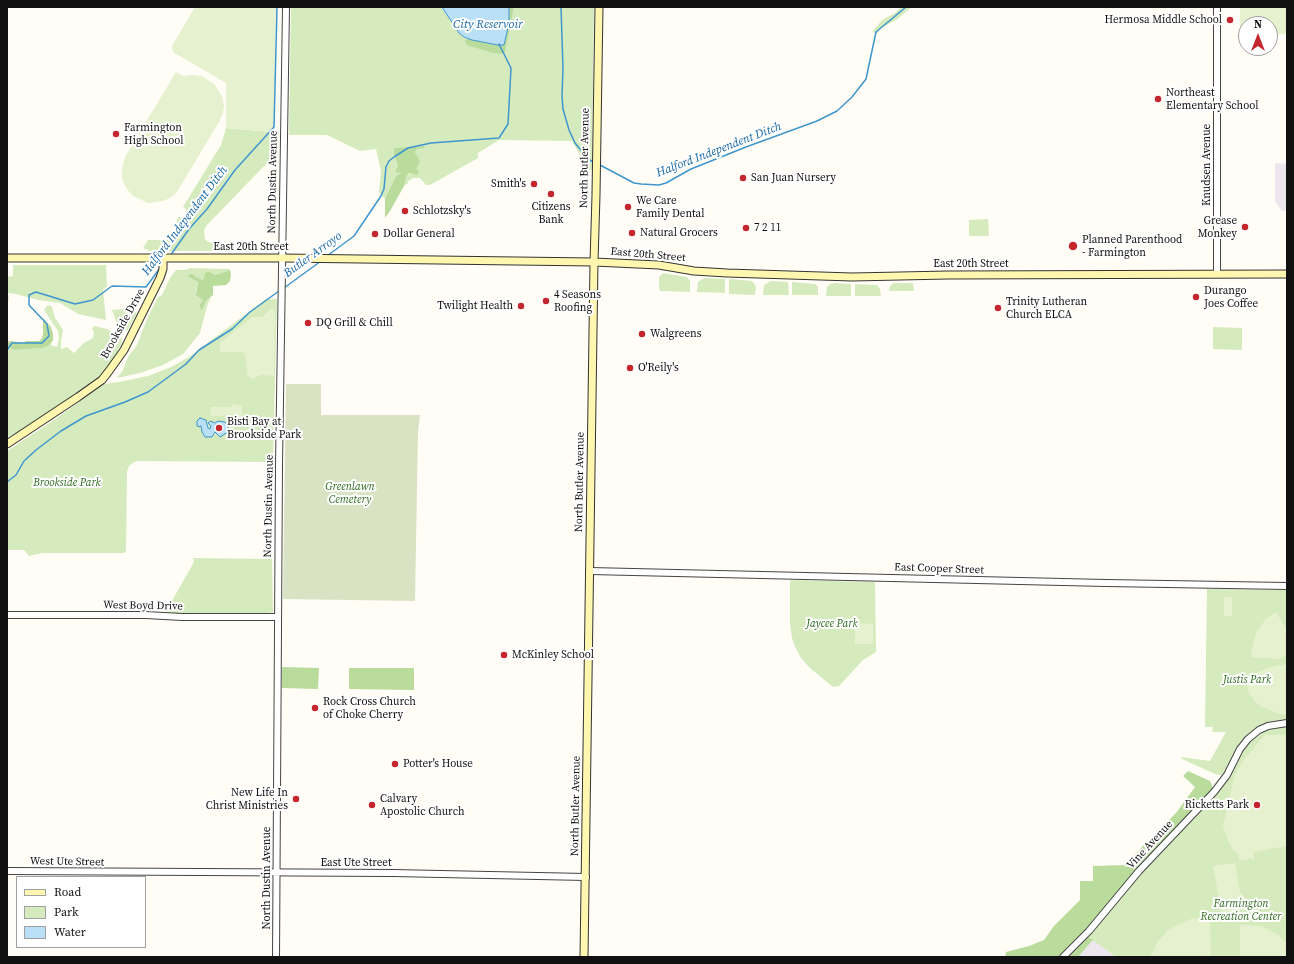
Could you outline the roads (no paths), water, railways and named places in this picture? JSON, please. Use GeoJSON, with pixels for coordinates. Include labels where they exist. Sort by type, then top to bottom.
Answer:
{"type":"FeatureCollection","features":[{"type":"Feature","properties":{"kind":"main road","name":"North Butler Avenue"},"geometry":{"type":"LineString","coordinates":[[584,957],[599,7]]}},
{"type":"Feature","properties":{"kind":"main road","name":"East 20th Street"},"geometry":{"type":"LineString","coordinates":[[7,258],[282,258],[594,262],[659,265],[727,273],[822,276],[1287,274]]}},
{"type":"Feature","properties":{"kind":"main road","name":"Brookside Drive"},"geometry":{"type":"LineString","coordinates":[[7,444],[102,380],[124,350],[160,278],[163,270],[163,258]]}},
{"type":"Feature","properties":{"kind":"street","name":"North Dustin Avenue"},"geometry":{"type":"LineString","coordinates":[[276,957],[278,617],[286,7]]}},
{"type":"Feature","properties":{"kind":"street","name":"Knudsen Avenue"},"geometry":{"type":"LineString","coordinates":[[1217,7],[1217,274]]}},
{"type":"Feature","properties":{"kind":"street","name":"East Cooper Street"},"geometry":{"type":"LineString","coordinates":[[590,571],[1106,584],[1287,586]]}},
{"type":"Feature","properties":{"kind":"street","name":"West Boyd Drive"},"geometry":{"type":"LineString","coordinates":[[7,615],[278,617]]}},
{"type":"Feature","properties":{"kind":"street","name":"Vine Avenue"},"geometry":{"type":"LineString","coordinates":[[1063,957],[1089,931],[1139,871],[1214,792],[1227,775],[1240,749],[1248,739],[1259,730],[1268,726],[1287,723]]}},
{"type":"Feature","properties":{"kind":"street","name":"West Ute Street"},"geometry":{"type":"LineString","coordinates":[[7,871],[126,873]]}},
{"type":"Feature","properties":{"kind":"street","name":"East Ute Street"},"geometry":{"type":"LineString","coordinates":[[126,873],[400,873],[586,877]]}},
{"type":"Feature","properties":{"kind":"water","name":"City Reservoir"},"geometry":{"type":"Polygon","coordinates":[[[442,7],[509,7],[509,23],[504,45],[472,40],[464,37],[459,33],[442,7]]]}},
{"type":"Feature","properties":{"kind":"water","name":"Bisti Bay at Brookside Park"},"geometry":{"type":"Polygon","coordinates":[[[200,418],[206,420],[208,428],[210,429],[211,426],[208,423],[210,421],[215,423],[218,421],[225,422],[228,427],[228,432],[220,437],[215,432],[212,437],[205,437],[201,426],[197,426],[197,421],[200,418]]]}},
{"type":"Feature","properties":{"kind":"waterway","name":"Halford Independent Ditch"},"geometry":{"type":"LineString","coordinates":[[170,256],[235,170],[274,127],[277,7]]}},
{"type":"Feature","properties":{"kind":"waterway","name":"Halford Independent Ditch"},"geometry":{"type":"LineString","coordinates":[[561,7],[563,109],[569,130],[575,143],[588,159],[595,163]]}},
{"type":"Feature","properties":{"kind":"waterway","name":"Halford Independent Ditch"},"geometry":{"type":"LineString","coordinates":[[600,165],[634,183],[659,185],[666,183],[691,169],[817,121],[837,111],[852,97],[866,79],[876,32],[906,7]]}},
{"type":"Feature","properties":{"kind":"waterway","name":"Butler Arroyo"},"geometry":{"type":"LineString","coordinates":[[327,256],[354,236],[381,196],[384,189],[386,167],[389,161],[394,157],[408,148],[431,143],[499,138],[508,124],[511,68],[499,44]]}},
{"type":"Feature","properties":{"kind":"waterway","name":"Butler Arroyo"},"geometry":{"type":"LineString","coordinates":[[284,288],[321,261]]}},
{"type":"Feature","properties":{"kind":"waterway","name":"Halford Independent Ditch"},"geometry":{"type":"LineString","coordinates":[[7,350],[12,343],[42,343],[49,336],[47,324],[29,305],[29,295],[36,292],[75,304],[93,300],[112,286],[146,287],[160,268]]}},
{"type":"Feature","properties":{"kind":"waterway","name":"Butler Arroyo"},"geometry":{"type":"LineString","coordinates":[[7,482],[16,475],[24,461],[61,431],[86,416],[148,392],[186,364],[199,350],[232,329],[250,312],[279,291]]}},
{"type":"Feature","properties":{"kind":"place","name":"Hermosa Middle School"},"geometry":{"type":"Point","coordinates":[1230,20]}},
{"type":"Feature","properties":{"kind":"place","name":"Northeast Elementary School"},"geometry":{"type":"Point","coordinates":[1158,99]}},
{"type":"Feature","properties":{"kind":"place","name":"Farmington High School"},"geometry":{"type":"Point","coordinates":[116,134]}},
{"type":"Feature","properties":{"kind":"place","name":"San Juan Nursery"},"geometry":{"type":"Point","coordinates":[743,178]}},
{"type":"Feature","properties":{"kind":"place","name":"Smith's"},"geometry":{"type":"Point","coordinates":[534,184]}},
{"type":"Feature","properties":{"kind":"place","name":"Citizens Bank"},"geometry":{"type":"Point","coordinates":[551,194]}},
{"type":"Feature","properties":{"kind":"place","name":"We Care Family Dental"},"geometry":{"type":"Point","coordinates":[628,207]}},
{"type":"Feature","properties":{"kind":"place","name":"Schlotzsky's"},"geometry":{"type":"Point","coordinates":[405,211]}},
{"type":"Feature","properties":{"kind":"place","name":"Grease Monkey"},"geometry":{"type":"Point","coordinates":[1245,227]}},
{"type":"Feature","properties":{"kind":"place","name":"7 2 11"},"geometry":{"type":"Point","coordinates":[746,228]}},
{"type":"Feature","properties":{"kind":"place","name":"Natural Grocers"},"geometry":{"type":"Point","coordinates":[632,233]}},
{"type":"Feature","properties":{"kind":"place","name":"Dollar General"},"geometry":{"type":"Point","coordinates":[375,234]}},
{"type":"Feature","properties":{"kind":"place","name":"Planned Parenthood - Farmington"},"geometry":{"type":"Point","coordinates":[1073,246]}},
{"type":"Feature","properties":{"kind":"place","name":"Durango Joes Coffee"},"geometry":{"type":"Point","coordinates":[1196,297]}},
{"type":"Feature","properties":{"kind":"place","name":"4 Seasons Roofing"},"geometry":{"type":"Point","coordinates":[546,301]}},
{"type":"Feature","properties":{"kind":"place","name":"Twilight Health"},"geometry":{"type":"Point","coordinates":[521,306]}},
{"type":"Feature","properties":{"kind":"place","name":"Trinity Lutheran Church ELCA"},"geometry":{"type":"Point","coordinates":[998,308]}},
{"type":"Feature","properties":{"kind":"place","name":"DQ Grill & Chill"},"geometry":{"type":"Point","coordinates":[308,323]}},
{"type":"Feature","properties":{"kind":"place","name":"Walgreens"},"geometry":{"type":"Point","coordinates":[642,334]}},
{"type":"Feature","properties":{"kind":"place","name":"O'Reily's"},"geometry":{"type":"Point","coordinates":[630,368]}},
{"type":"Feature","properties":{"kind":"place","name":"Bisti Bay at Brookside Park"},"geometry":{"type":"Point","coordinates":[219,428]}},
{"type":"Feature","properties":{"kind":"place","name":"McKinley School"},"geometry":{"type":"Point","coordinates":[504,655]}},
{"type":"Feature","properties":{"kind":"place","name":"Rock Cross Church of Choke Cherry"},"geometry":{"type":"Point","coordinates":[315,708]}},
{"type":"Feature","properties":{"kind":"place","name":"Potter's House"},"geometry":{"type":"Point","coordinates":[395,764]}},
{"type":"Feature","properties":{"kind":"place","name":"New Life In Christ Ministries"},"geometry":{"type":"Point","coordinates":[296,799]}},
{"type":"Feature","properties":{"kind":"place","name":"Calvary Apostolic Church"},"geometry":{"type":"Point","coordinates":[372,805]}},
{"type":"Feature","properties":{"kind":"place","name":"Ricketts Park"},"geometry":{"type":"Point","coordinates":[1257,805]}},
{"type":"Feature","properties":{"kind":"park label","name":"Brookside Park"},"geometry":{"type":"Point","coordinates":[67,483]}},
{"type":"Feature","properties":{"kind":"park label","name":"Greenlawn Cemetery"},"geometry":{"type":"Point","coordinates":[350,493]}},
{"type":"Feature","properties":{"kind":"park label","name":"Jaycee Park"},"geometry":{"type":"Point","coordinates":[832,624]}},
{"type":"Feature","properties":{"kind":"park label","name":"Justis Park"},"geometry":{"type":"Point","coordinates":[1247,680]}},
{"type":"Feature","properties":{"kind":"park label","name":"Farmington Recreation Center"},"geometry":{"type":"Point","coordinates":[1241,910]}}]}
